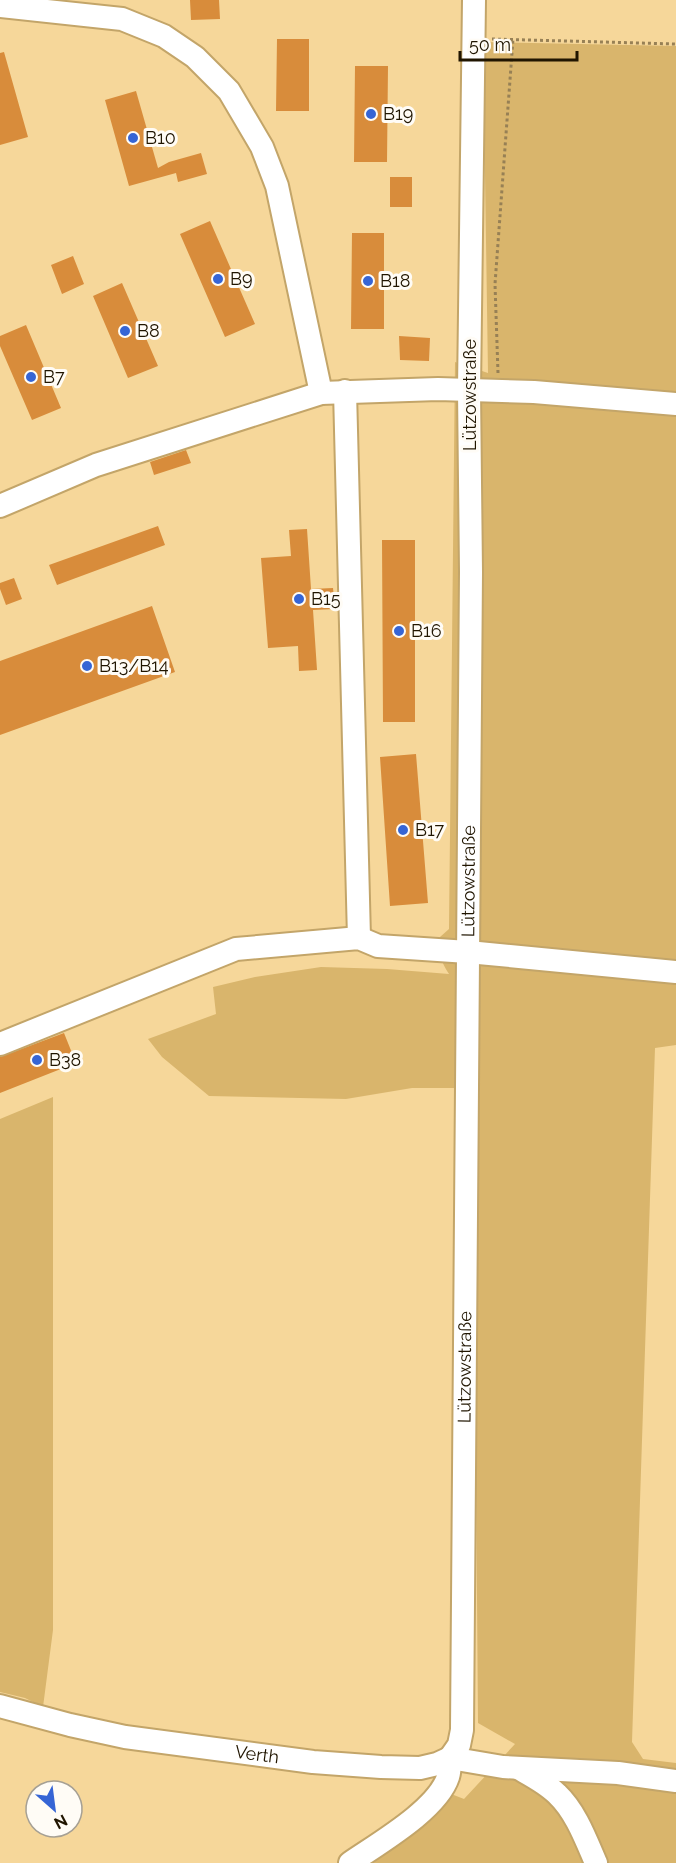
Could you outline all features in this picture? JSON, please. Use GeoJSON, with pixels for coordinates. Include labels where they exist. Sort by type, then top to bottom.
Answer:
{"type":"FeatureCollection","features":[{"type":"Feature","properties":{"kind":"street","name":"Lützowstraße"},"geometry":{"type":"LineString","coordinates":[[350,1863],[427,1807],[449,1776],[450,1758],[459,1745],[462,1730],[471,572],[469,390],[474,0]]}},
{"type":"Feature","properties":{"kind":"street"},"geometry":{"type":"LineString","coordinates":[[0,6],[122,19],[164,36],[195,57],[230,91],[262,147],[277,186],[321,393]]}},
{"type":"Feature","properties":{"kind":"street"},"geometry":{"type":"LineString","coordinates":[[0,506],[96,465],[321,393],[438,389],[499,391],[676,404]]}},
{"type":"Feature","properties":{"kind":"street"},"geometry":{"type":"LineString","coordinates":[[345,392],[359,938]]}},
{"type":"Feature","properties":{"kind":"street"},"geometry":{"type":"LineString","coordinates":[[0,1044],[236,949],[359,938],[378,946],[468,952],[676,972]]}},
{"type":"Feature","properties":{"kind":"street","name":"Verth"},"geometry":{"type":"LineString","coordinates":[[0,1706],[125,1737],[313,1762],[420,1768],[450,1758],[503,1767],[618,1773],[676,1781]]}},
{"type":"Feature","properties":{"kind":"street","name":"Verth"},"geometry":{"type":"LineString","coordinates":[[517,1768],[544,1783],[558,1795],[584,1835],[596,1863]]}},
{"type":"Feature","properties":{"kind":"path"},"geometry":{"type":"LineString","coordinates":[[499,391],[495,284],[513,39],[676,44]]}},
{"type":"Feature","properties":{"kind":"shaded area"},"geometry":{"type":"Polygon","coordinates":[[[483,42],[676,46],[676,1045],[655,1048],[632,1742],[643,1759],[676,1763],[676,1863],[350,1863],[441,1790],[464,1799],[515,1744],[478,1723],[473,1088],[412,1088],[346,1099],[209,1096],[162,1057],[148,1039],[216,1014],[213,987],[255,977],[321,967],[449,974],[441,956],[440,937],[449,929],[455,362],[488,373],[483,42]]]}},
{"type":"Feature","properties":{"kind":"shaded area"},"geometry":{"type":"Polygon","coordinates":[[[53,1097],[53,1630],[43,1707],[25,1698],[0,1692],[0,1119],[53,1097]]]}},
{"type":"Feature","properties":{"kind":"building"},"geometry":{"type":"Polygon","coordinates":[[[190,0],[219,0],[220,19],[191,20],[190,0]]]}},
{"type":"Feature","properties":{"kind":"building"},"geometry":{"type":"Polygon","coordinates":[[[277,39],[309,39],[309,111],[276,111],[277,39]]]}},
{"type":"Feature","properties":{"kind":"building"},"geometry":{"type":"Polygon","coordinates":[[[4,52],[28,137],[0,145],[0,53],[4,52]]]}},
{"type":"Feature","properties":{"kind":"building","name":"B19"},"geometry":{"type":"Polygon","coordinates":[[[355,66],[388,66],[387,162],[354,162],[355,66]]]}},
{"type":"Feature","properties":{"kind":"building","name":"B10"},"geometry":{"type":"Polygon","coordinates":[[[136,91],[158,168],[169,162],[201,153],[207,174],[178,182],[176,173],[129,186],[105,100],[136,91]]]}},
{"type":"Feature","properties":{"kind":"building"},"geometry":{"type":"Polygon","coordinates":[[[390,177],[412,177],[412,207],[390,207],[390,177]]]}},
{"type":"Feature","properties":{"kind":"building","name":"B9"},"geometry":{"type":"Polygon","coordinates":[[[210,221],[255,324],[225,337],[180,234],[210,221]]]}},
{"type":"Feature","properties":{"kind":"building","name":"B18"},"geometry":{"type":"Polygon","coordinates":[[[352,233],[384,233],[384,329],[351,329],[352,233]]]}},
{"type":"Feature","properties":{"kind":"building"},"geometry":{"type":"Polygon","coordinates":[[[73,256],[84,284],[62,294],[51,265],[73,256]]]}},
{"type":"Feature","properties":{"kind":"building","name":"B8"},"geometry":{"type":"Polygon","coordinates":[[[122,283],[158,366],[128,378],[93,296],[122,283]]]}},
{"type":"Feature","properties":{"kind":"building","name":"B7"},"geometry":{"type":"Polygon","coordinates":[[[26,325],[61,408],[32,420],[0,346],[0,336],[26,325]]]}},
{"type":"Feature","properties":{"kind":"building"},"geometry":{"type":"Polygon","coordinates":[[[399,336],[430,338],[429,361],[400,360],[399,336]]]}},
{"type":"Feature","properties":{"kind":"building"},"geometry":{"type":"Polygon","coordinates":[[[186,450],[191,463],[154,475],[150,462],[186,450]]]}},
{"type":"Feature","properties":{"kind":"building"},"geometry":{"type":"Polygon","coordinates":[[[158,526],[165,545],[57,585],[49,565],[158,526]]]}},
{"type":"Feature","properties":{"kind":"building","name":"B15"},"geometry":{"type":"Polygon","coordinates":[[[307,529],[311,589],[333,588],[335,609],[313,610],[317,670],[299,671],[298,646],[268,648],[261,558],[291,556],[289,530],[307,529]]]}},
{"type":"Feature","properties":{"kind":"building","name":"B16"},"geometry":{"type":"Polygon","coordinates":[[[382,540],[415,540],[415,722],[383,722],[382,540]]]}},
{"type":"Feature","properties":{"kind":"building"},"geometry":{"type":"Polygon","coordinates":[[[14,578],[22,599],[6,605],[0,583],[14,578]]]}},
{"type":"Feature","properties":{"kind":"building","name":"B13/B14"},"geometry":{"type":"Polygon","coordinates":[[[152,606],[175,672],[0,735],[0,661],[152,606]]]}},
{"type":"Feature","properties":{"kind":"building","name":"B17"},"geometry":{"type":"Polygon","coordinates":[[[416,754],[428,903],[390,906],[380,757],[416,754]]]}},
{"type":"Feature","properties":{"kind":"building","name":"B38"},"geometry":{"type":"Polygon","coordinates":[[[64,1033],[76,1063],[0,1093],[0,1057],[64,1033]]]}},
{"type":"Feature","properties":{"kind":"place","name":"B19"},"geometry":{"type":"Point","coordinates":[371,114]}},
{"type":"Feature","properties":{"kind":"place","name":"B10"},"geometry":{"type":"Point","coordinates":[133,138]}},
{"type":"Feature","properties":{"kind":"place","name":"B9"},"geometry":{"type":"Point","coordinates":[218,279]}},
{"type":"Feature","properties":{"kind":"place","name":"B18"},"geometry":{"type":"Point","coordinates":[368,281]}},
{"type":"Feature","properties":{"kind":"place","name":"B8"},"geometry":{"type":"Point","coordinates":[125,331]}},
{"type":"Feature","properties":{"kind":"place","name":"B7"},"geometry":{"type":"Point","coordinates":[31,377]}},
{"type":"Feature","properties":{"kind":"place","name":"B15"},"geometry":{"type":"Point","coordinates":[299,599]}},
{"type":"Feature","properties":{"kind":"place","name":"B16"},"geometry":{"type":"Point","coordinates":[399,631]}},
{"type":"Feature","properties":{"kind":"place","name":"B13/B14"},"geometry":{"type":"Point","coordinates":[87,666]}},
{"type":"Feature","properties":{"kind":"place","name":"B17"},"geometry":{"type":"Point","coordinates":[403,830]}},
{"type":"Feature","properties":{"kind":"place","name":"B38"},"geometry":{"type":"Point","coordinates":[37,1060]}}]}
